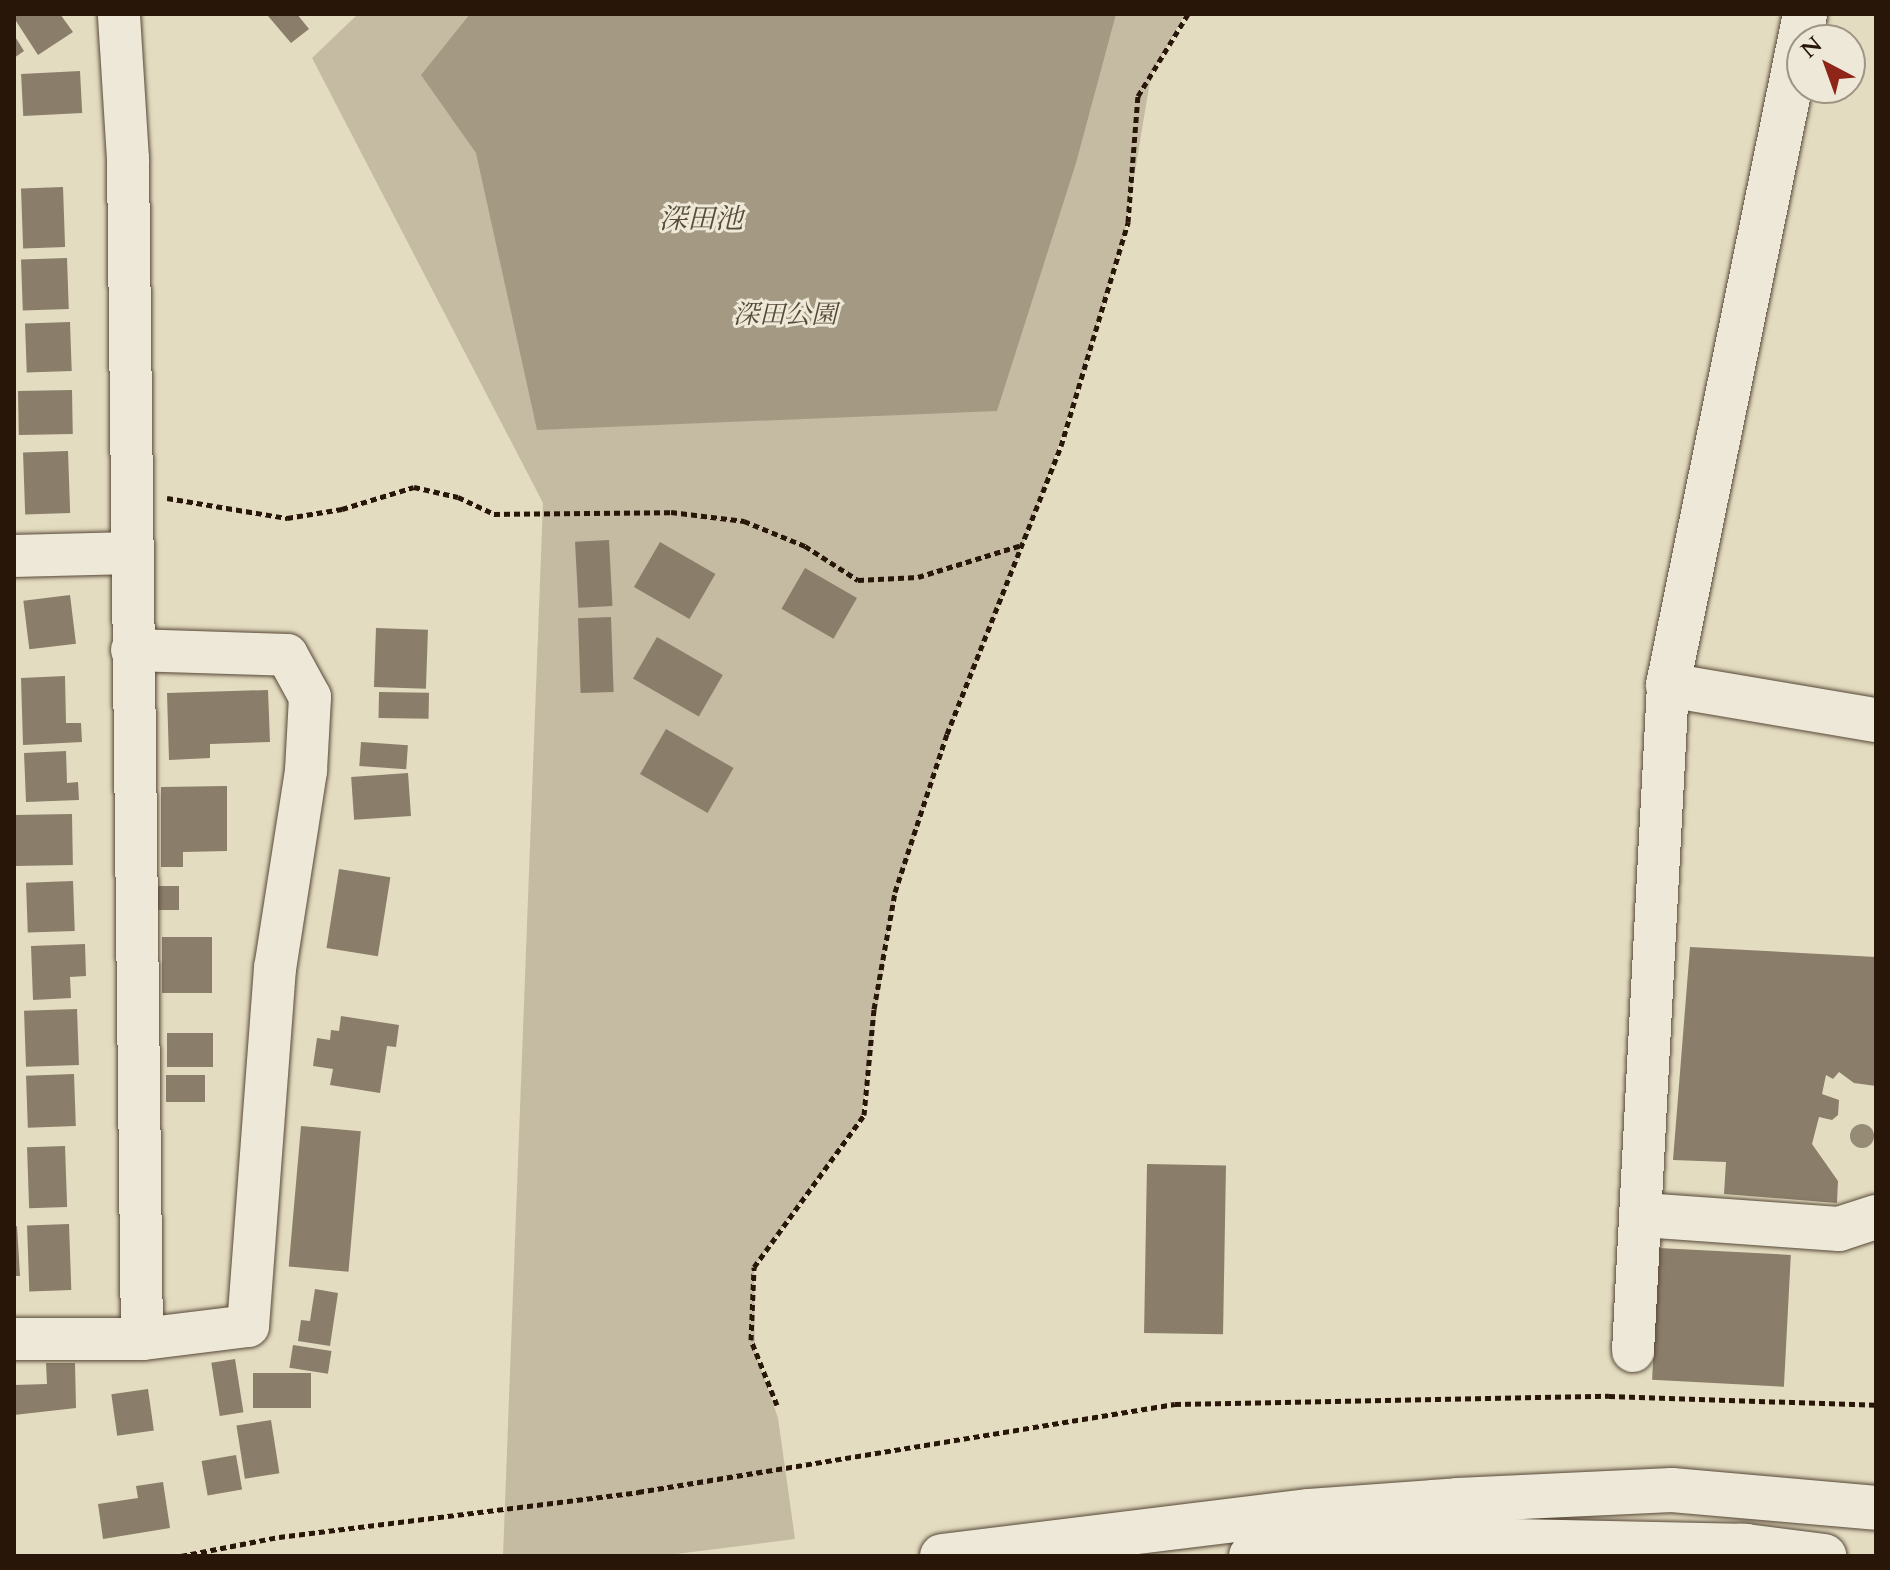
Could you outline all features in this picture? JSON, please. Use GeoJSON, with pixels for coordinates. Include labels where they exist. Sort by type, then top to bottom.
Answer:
{"type":"FeatureCollection","features":[{"type":"Feature","properties":{"kind":"main road"},"geometry":{"type":"LineString","coordinates":[[1805,14],[1668,685],[1876,720]]}},
{"type":"Feature","properties":{"kind":"main road"},"geometry":{"type":"LineString","coordinates":[[1643,1215],[1839,1229],[1876,1217]]}},
{"type":"Feature","properties":{"kind":"main road"},"geometry":{"type":"LineString","coordinates":[[942,1556],[1309,1511],[1458,1500],[1672,1490],[1876,1508]]}},
{"type":"Feature","properties":{"kind":"main road"},"geometry":{"type":"LineString","coordinates":[[1251,1556],[1421,1539],[1555,1519],[1876,1524]]}},
{"type":"Feature","properties":{"kind":"main road"},"geometry":{"type":"LineString","coordinates":[[1421,1539],[1746,1546],[1824,1556]]}},
{"type":"Feature","properties":{"kind":"street"},"geometry":{"type":"LineString","coordinates":[[119,14],[128,159],[142,1339]]}},
{"type":"Feature","properties":{"kind":"street"},"geometry":{"type":"LineString","coordinates":[[14,556],[131,553]]}},
{"type":"Feature","properties":{"kind":"street"},"geometry":{"type":"LineString","coordinates":[[14,1339],[142,1339],[248,1326],[275,968],[306,771],[310,697],[287,655],[132,650]]}},
{"type":"Feature","properties":{"kind":"street"},"geometry":{"type":"LineString","coordinates":[[1633,1351],[1643,1215],[1668,685]]}},
{"type":"Feature","properties":{"kind":"path"},"geometry":{"type":"LineString","coordinates":[[777,1405],[751,1340],[754,1267],[864,1115],[874,1009],[895,892],[947,734],[1061,446],[1128,222],[1138,96],[1188,14]]}},
{"type":"Feature","properties":{"kind":"path"},"geometry":{"type":"LineString","coordinates":[[132,492],[287,518],[342,509],[414,487],[458,497],[494,514],[671,512],[744,521],[805,546],[858,580],[918,577],[1023,545]]}},
{"type":"Feature","properties":{"kind":"path"},"geometry":{"type":"LineString","coordinates":[[181,1556],[279,1537],[654,1489],[1175,1404],[1609,1396],[1876,1405]]}},
{"type":"Feature","properties":{"kind":"green space","name":"深田公園"},"geometry":{"type":"Polygon","coordinates":[[[358,14],[1185,14],[1151,75],[1125,232],[1085,366],[1039,504],[944,744],[891,913],[861,1118],[754,1267],[755,1351],[778,1418],[795,1539],[660,1556],[503,1556],[543,503],[312,58],[358,14]]]}},
{"type":"Feature","properties":{"kind":"water","name":"深田池"},"geometry":{"type":"Polygon","coordinates":[[[470,14],[1116,14],[1076,163],[997,411],[537,430],[476,153],[421,75],[470,14]]]}},
{"type":"Feature","properties":{"kind":"building"},"geometry":{"type":"Polygon","coordinates":[[[18,14],[60,14],[73,32],[38,55],[14,18],[18,14]]]}},
{"type":"Feature","properties":{"kind":"building"},"geometry":{"type":"Polygon","coordinates":[[[297,14],[309,29],[291,43],[268,16],[297,14]]]}},
{"type":"Feature","properties":{"kind":"building"},"geometry":{"type":"Polygon","coordinates":[[[14,35],[24,51],[14,58],[14,35]]]}},
{"type":"Feature","properties":{"kind":"building"},"geometry":{"type":"Polygon","coordinates":[[[80,71],[82,113],[23,116],[21,74],[80,71]]]}},
{"type":"Feature","properties":{"kind":"building"},"geometry":{"type":"Polygon","coordinates":[[[63,187],[65,247],[23,248],[21,188],[63,187]]]}},
{"type":"Feature","properties":{"kind":"building"},"geometry":{"type":"Polygon","coordinates":[[[67,258],[69,309],[23,311],[21,260],[67,258]]]}},
{"type":"Feature","properties":{"kind":"building"},"geometry":{"type":"Polygon","coordinates":[[[70,322],[72,371],[27,373],[25,324],[70,322]]]}},
{"type":"Feature","properties":{"kind":"building"},"geometry":{"type":"Polygon","coordinates":[[[72,390],[73,434],[19,435],[18,391],[72,390]]]}},
{"type":"Feature","properties":{"kind":"building"},"geometry":{"type":"Polygon","coordinates":[[[68,451],[70,513],[25,515],[23,453],[68,451]]]}},
{"type":"Feature","properties":{"kind":"building"},"geometry":{"type":"Polygon","coordinates":[[[609,540],[612,606],[579,608],[575,542],[609,540]]]}},
{"type":"Feature","properties":{"kind":"building"},"geometry":{"type":"Polygon","coordinates":[[[660,542],[715,574],[689,619],[634,587],[660,542]]]}},
{"type":"Feature","properties":{"kind":"building"},"geometry":{"type":"Polygon","coordinates":[[[805,568],[857,598],[833,639],[782,609],[805,568]]]}},
{"type":"Feature","properties":{"kind":"building"},"geometry":{"type":"Polygon","coordinates":[[[70,595],[76,644],[29,649],[23,601],[70,595]]]}},
{"type":"Feature","properties":{"kind":"building"},"geometry":{"type":"Polygon","coordinates":[[[611,617],[614,692],[581,693],[578,618],[611,617]]]}},
{"type":"Feature","properties":{"kind":"building"},"geometry":{"type":"Polygon","coordinates":[[[376,628],[428,630],[426,689],[374,687],[376,628]]]}},
{"type":"Feature","properties":{"kind":"building"},"geometry":{"type":"Polygon","coordinates":[[[657,637],[723,675],[699,717],[633,679],[657,637]]]}},
{"type":"Feature","properties":{"kind":"building"},"geometry":{"type":"Polygon","coordinates":[[[65,676],[66,723],[81,723],[82,742],[23,745],[21,678],[65,676]]]}},
{"type":"Feature","properties":{"kind":"building"},"geometry":{"type":"Polygon","coordinates":[[[268,690],[270,742],[210,744],[210,758],[169,760],[167,693],[268,690]]]}},
{"type":"Feature","properties":{"kind":"building"},"geometry":{"type":"Polygon","coordinates":[[[379,692],[429,693],[429,719],[379,718],[379,692]]]}},
{"type":"Feature","properties":{"kind":"building"},"geometry":{"type":"Polygon","coordinates":[[[666,729],[734,768],[708,813],[640,774],[666,729]]]}},
{"type":"Feature","properties":{"kind":"building"},"geometry":{"type":"Polygon","coordinates":[[[361,742],[408,745],[406,769],[359,766],[361,742]]]}},
{"type":"Feature","properties":{"kind":"building"},"geometry":{"type":"Polygon","coordinates":[[[66,751],[67,783],[78,782],[79,800],[26,802],[24,753],[66,751]]]}},
{"type":"Feature","properties":{"kind":"building"},"geometry":{"type":"Polygon","coordinates":[[[408,773],[411,816],[354,820],[351,777],[408,773]]]}},
{"type":"Feature","properties":{"kind":"building"},"geometry":{"type":"Polygon","coordinates":[[[227,786],[227,851],[183,852],[183,867],[161,867],[161,787],[227,786]]]}},
{"type":"Feature","properties":{"kind":"building"},"geometry":{"type":"Polygon","coordinates":[[[72,814],[73,865],[15,866],[14,815],[72,814]]]}},
{"type":"Feature","properties":{"kind":"building"},"geometry":{"type":"Polygon","coordinates":[[[339,869],[390,877],[378,956],[326,948],[339,869]]]}},
{"type":"Feature","properties":{"kind":"building"},"geometry":{"type":"Polygon","coordinates":[[[73,881],[75,931],[28,933],[26,883],[73,881]]]}},
{"type":"Feature","properties":{"kind":"building"},"geometry":{"type":"Polygon","coordinates":[[[157,886],[179,886],[179,910],[157,910],[157,886]]]}},
{"type":"Feature","properties":{"kind":"building"},"geometry":{"type":"Polygon","coordinates":[[[162,937],[212,937],[212,993],[162,993],[162,937]]]}},
{"type":"Feature","properties":{"kind":"building"},"geometry":{"type":"Polygon","coordinates":[[[85,944],[86,976],[70,977],[71,998],[33,1000],[31,946],[85,944]]]}},
{"type":"Feature","properties":{"kind":"building"},"geometry":{"type":"Polygon","coordinates":[[[1690,947],[1876,957],[1876,1086],[1854,1083],[1839,1072],[1833,1079],[1826,1075],[1822,1094],[1839,1100],[1838,1115],[1832,1120],[1819,1117],[1812,1144],[1838,1181],[1837,1203],[1724,1194],[1726,1162],[1673,1160],[1690,947]]]}},
{"type":"Feature","properties":{"kind":"building"},"geometry":{"type":"Polygon","coordinates":[[[77,1009],[79,1065],[26,1067],[24,1011],[77,1009]]]}},
{"type":"Feature","properties":{"kind":"building"},"geometry":{"type":"Polygon","coordinates":[[[341,1016],[399,1025],[396,1047],[387,1046],[380,1093],[330,1085],[333,1069],[313,1066],[317,1038],[330,1040],[331,1030],[339,1031],[341,1016]]]}},
{"type":"Feature","properties":{"kind":"building"},"geometry":{"type":"Polygon","coordinates":[[[167,1033],[213,1033],[213,1067],[167,1067],[167,1033]]]}},
{"type":"Feature","properties":{"kind":"building"},"geometry":{"type":"Polygon","coordinates":[[[74,1074],[76,1126],[28,1128],[26,1076],[74,1074]]]}},
{"type":"Feature","properties":{"kind":"building"},"geometry":{"type":"Polygon","coordinates":[[[166,1075],[205,1075],[205,1102],[166,1102],[166,1075]]]}},
{"type":"Feature","properties":{"kind":"building"},"geometry":{"type":"Polygon","coordinates":[[[301,1126],[361,1131],[348,1272],[289,1266],[301,1126]]]}},
{"type":"Feature","properties":{"kind":"building"},"geometry":{"type":"Polygon","coordinates":[[[65,1146],[67,1207],[29,1208],[27,1147],[65,1146]]]}},
{"type":"Feature","properties":{"kind":"building"},"geometry":{"type":"Polygon","coordinates":[[[1147,1164],[1226,1165],[1223,1334],[1144,1333],[1147,1164]]]}},
{"type":"Feature","properties":{"kind":"building"},"geometry":{"type":"Polygon","coordinates":[[[69,1224],[71,1290],[29,1291],[27,1225],[69,1224]]]}},
{"type":"Feature","properties":{"kind":"building"},"geometry":{"type":"Polygon","coordinates":[[[17,1226],[20,1276],[14,1276],[14,1227],[17,1226]]]}},
{"type":"Feature","properties":{"kind":"building"},"geometry":{"type":"Polygon","coordinates":[[[1659,1248],[1791,1255],[1784,1387],[1652,1380],[1659,1248]]]}},
{"type":"Feature","properties":{"kind":"building"},"geometry":{"type":"Polygon","coordinates":[[[315,1289],[338,1293],[330,1346],[298,1341],[301,1320],[310,1321],[315,1289]]]}},
{"type":"Feature","properties":{"kind":"building"},"geometry":{"type":"Polygon","coordinates":[[[293,1345],[332,1351],[328,1374],[289,1368],[293,1345]]]}},
{"type":"Feature","properties":{"kind":"building"},"geometry":{"type":"Polygon","coordinates":[[[235,1359],[243,1412],[220,1416],[211,1363],[235,1359]]]}},
{"type":"Feature","properties":{"kind":"building"},"geometry":{"type":"Polygon","coordinates":[[[46,1363],[75,1363],[76,1408],[14,1415],[14,1385],[47,1384],[46,1363]]]}},
{"type":"Feature","properties":{"kind":"building"},"geometry":{"type":"Polygon","coordinates":[[[253,1373],[311,1373],[311,1408],[253,1408],[253,1373]]]}},
{"type":"Feature","properties":{"kind":"building"},"geometry":{"type":"Polygon","coordinates":[[[148,1389],[154,1431],[117,1436],[111,1394],[148,1389]]]}},
{"type":"Feature","properties":{"kind":"building"},"geometry":{"type":"Polygon","coordinates":[[[271,1420],[279,1473],[245,1479],[236,1425],[271,1420]]]}},
{"type":"Feature","properties":{"kind":"building"},"geometry":{"type":"Polygon","coordinates":[[[236,1455],[242,1489],[208,1496],[202,1461],[236,1455]]]}},
{"type":"Feature","properties":{"kind":"building"},"geometry":{"type":"Polygon","coordinates":[[[163,1482],[170,1528],[103,1539],[98,1504],[138,1498],[136,1486],[163,1482]]]}}]}
